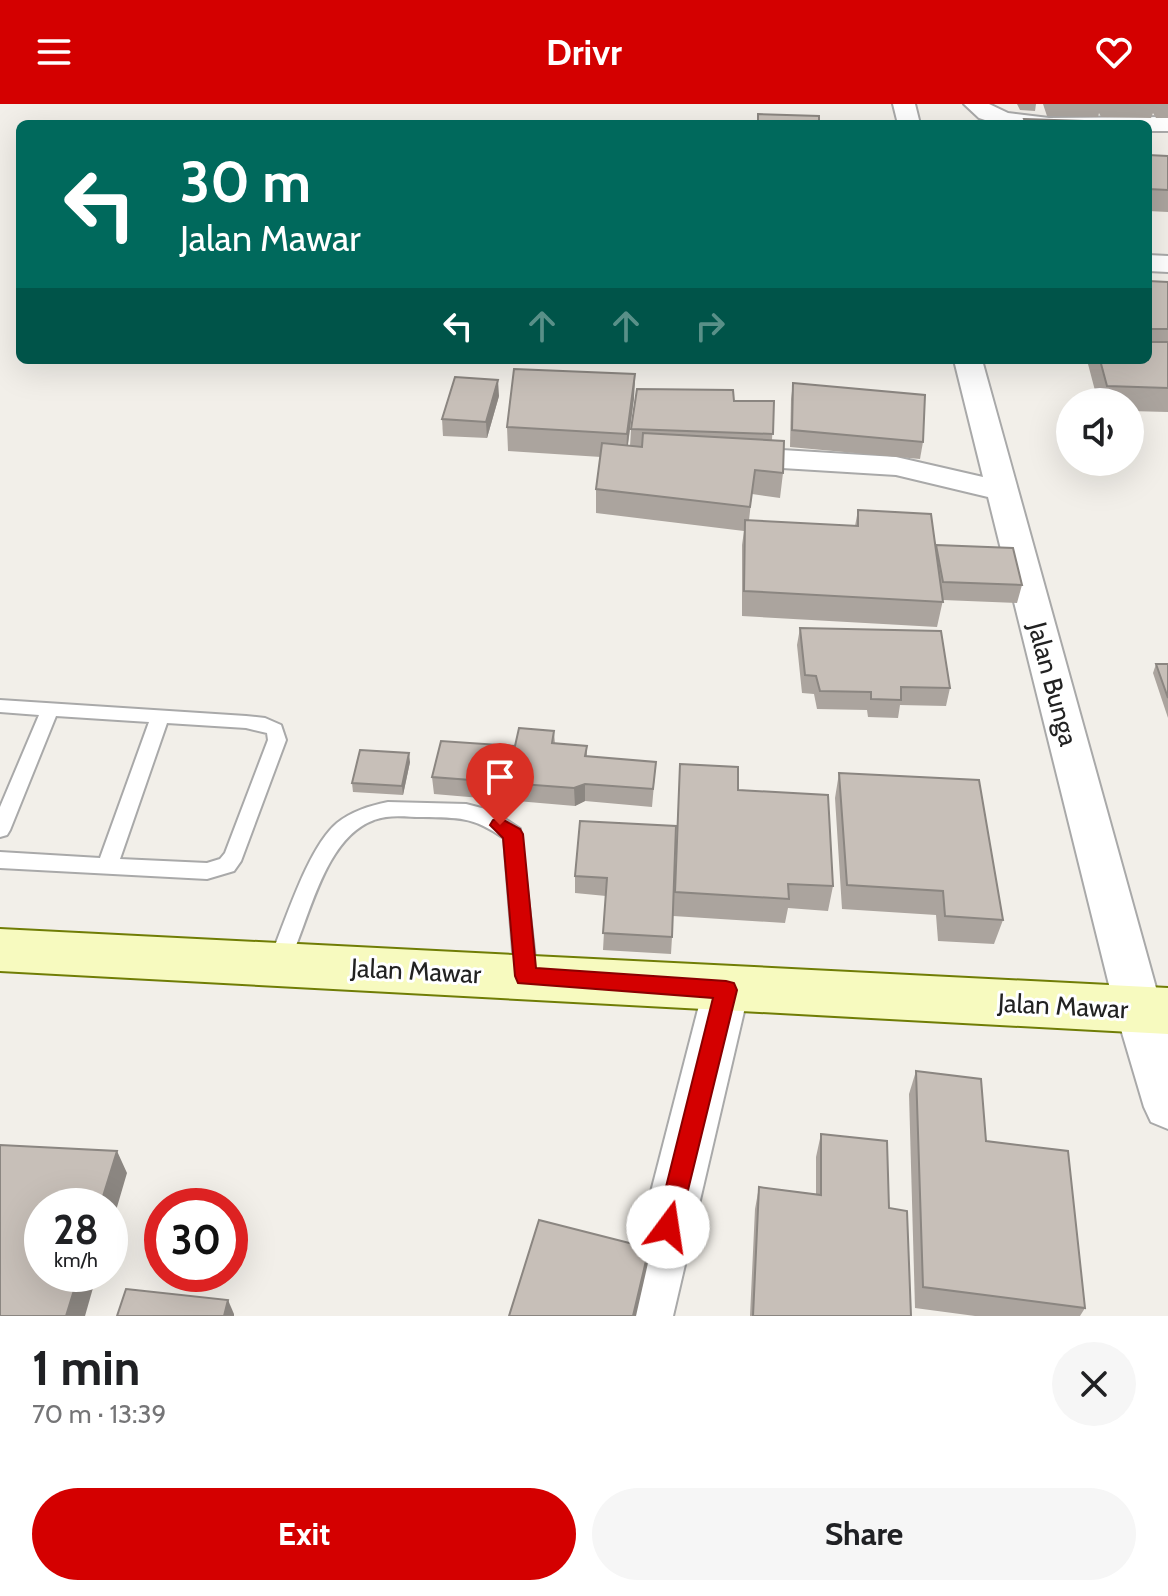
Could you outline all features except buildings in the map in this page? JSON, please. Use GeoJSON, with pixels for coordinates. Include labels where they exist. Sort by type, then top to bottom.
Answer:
{"type":"FeatureCollection","features":[{"type":"Feature","properties":{"kind":"street"},"geometry":{"type":"LineString","coordinates":[[975,104],[985,113],[1009,120]]}},
{"type":"Feature","properties":{"kind":"street","name":"Jalan Bunga"},"geometry":{"type":"LineString","coordinates":[[969,364],[1153,1010],[1168,1107]]}},
{"type":"Feature","properties":{"kind":"street"},"geometry":{"type":"LineString","coordinates":[[782,459],[896,466],[1003,491]]}},
{"type":"Feature","properties":{"kind":"street","name":"Jalan Mawar"},"geometry":{"type":"LineString","coordinates":[[0,950],[1153,1010]]}},
{"type":"Feature","properties":{"kind":"street"},"geometry":{"type":"LineString","coordinates":[[646,1316],[726,990]]}},
{"type":"Feature","properties":{"kind":"lane"},"geometry":{"type":"LineString","coordinates":[[0,706],[265,724],[275,730],[277,740],[234,856],[227,865],[207,871],[0,860]]}},
{"type":"Feature","properties":{"kind":"lane"},"geometry":{"type":"LineString","coordinates":[[0,830],[50,709]]}},
{"type":"Feature","properties":{"kind":"lane"},"geometry":{"type":"LineString","coordinates":[[107,866],[160,716]]}},
{"type":"Feature","properties":{"kind":"lane"},"geometry":{"type":"LineString","coordinates":[[279,963],[328,844],[345,827],[367,814],[388,809],[466,811],[486,816],[513,834],[526,976]]}},
{"type":"Feature","properties":{"kind":"route"},"geometry":{"type":"LineString","coordinates":[[500,825],[513,834],[526,976],[726,990],[668,1227]]}}]}
